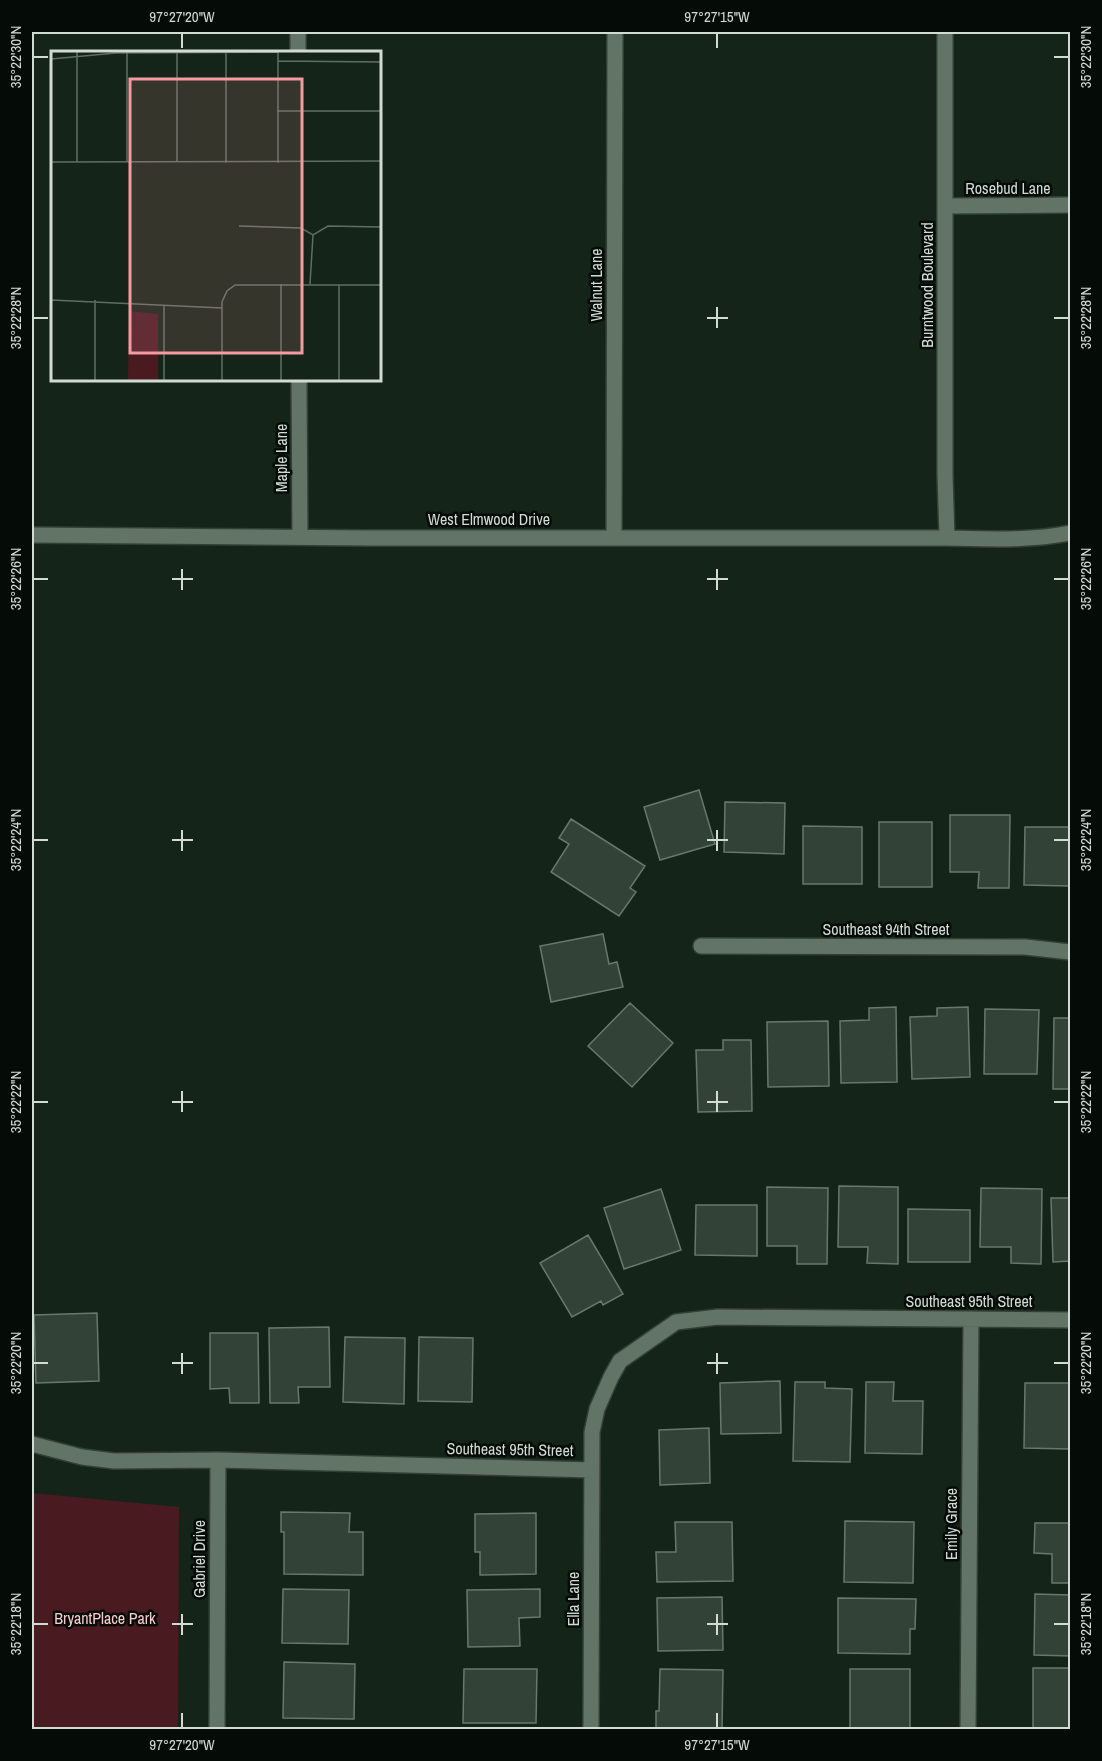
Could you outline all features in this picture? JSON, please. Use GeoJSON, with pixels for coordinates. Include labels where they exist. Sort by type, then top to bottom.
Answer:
{"type":"FeatureCollection","features":[{"type":"Feature","properties":{"kind":"street"},"geometry":{"type":"LineString","coordinates":[[298,32],[298,51]]}},
{"type":"Feature","properties":{"kind":"street","name":"Walnut Lane"},"geometry":{"type":"LineString","coordinates":[[614,538],[615,32]]}},
{"type":"Feature","properties":{"kind":"street","name":"Burntwood Boulevard"},"geometry":{"type":"LineString","coordinates":[[945,32],[947,538]]}},
{"type":"Feature","properties":{"kind":"street","name":"Rosebud Lane"},"geometry":{"type":"LineString","coordinates":[[945,206],[1071,206]]}},
{"type":"Feature","properties":{"kind":"street","name":"Maple Lane"},"geometry":{"type":"LineString","coordinates":[[299,381],[300,537]]}},
{"type":"Feature","properties":{"kind":"street","name":"West Elmwood Drive"},"geometry":{"type":"LineString","coordinates":[[32,535],[1016,540],[1071,533]]}},
{"type":"Feature","properties":{"kind":"street","name":"Southeast 94th Street"},"geometry":{"type":"LineString","coordinates":[[701,946],[1025,947],[1071,952]]}},
{"type":"Feature","properties":{"kind":"street","name":"Southeast 95th Street"},"geometry":{"type":"LineString","coordinates":[[32,1444],[82,1457],[114,1461],[218,1460],[592,1470],[592,1432],[597,1409],[620,1361],[676,1322],[718,1317],[1071,1320]]}},
{"type":"Feature","properties":{"kind":"street","name":"Emily Grace"},"geometry":{"type":"LineString","coordinates":[[968,1730],[971,1319]]}},
{"type":"Feature","properties":{"kind":"street","name":"Gabriel Drive"},"geometry":{"type":"LineString","coordinates":[[217,1730],[218,1460]]}},
{"type":"Feature","properties":{"kind":"street","name":"Ella Lane"},"geometry":{"type":"LineString","coordinates":[[591,1730],[592,1470]]}},
{"type":"Feature","properties":{"kind":"green space","name":"BryantPlace Park"},"geometry":{"type":"Polygon","coordinates":[[[32,1493],[179,1507],[178,1729],[32,1729],[32,1493]]]}},
{"type":"Feature","properties":{"kind":"building"},"geometry":{"type":"Polygon","coordinates":[[[699,790],[715,844],[660,860],[644,807],[699,790]]]}},
{"type":"Feature","properties":{"kind":"building"},"geometry":{"type":"Polygon","coordinates":[[[725,802],[785,803],[784,854],[724,852],[725,802]]]}},
{"type":"Feature","properties":{"kind":"building"},"geometry":{"type":"Polygon","coordinates":[[[950,815],[1010,815],[1009,888],[978,888],[979,872],[950,872],[950,815]]]}},
{"type":"Feature","properties":{"kind":"building"},"geometry":{"type":"Polygon","coordinates":[[[571,819],[645,866],[630,888],[636,892],[619,916],[551,872],[569,844],[559,838],[571,819]]]}},
{"type":"Feature","properties":{"kind":"building"},"geometry":{"type":"Polygon","coordinates":[[[879,822],[932,822],[932,887],[879,887],[879,822]]]}},
{"type":"Feature","properties":{"kind":"building"},"geometry":{"type":"Polygon","coordinates":[[[803,826],[862,827],[862,884],[803,884],[803,826]]]}},
{"type":"Feature","properties":{"kind":"building"},"geometry":{"type":"Polygon","coordinates":[[[1025,827],[1070,827],[1070,886],[1024,885],[1025,827]]]}},
{"type":"Feature","properties":{"kind":"building"},"geometry":{"type":"Polygon","coordinates":[[[603,934],[609,964],[617,962],[623,987],[551,1002],[540,946],[603,934]]]}},
{"type":"Feature","properties":{"kind":"building"},"geometry":{"type":"Polygon","coordinates":[[[630,1003],[673,1043],[632,1087],[588,1046],[630,1003]]]}},
{"type":"Feature","properties":{"kind":"building"},"geometry":{"type":"Polygon","coordinates":[[[896,1007],[897,1082],[841,1083],[840,1021],[869,1020],[869,1008],[896,1007]]]}},
{"type":"Feature","properties":{"kind":"building"},"geometry":{"type":"Polygon","coordinates":[[[968,1007],[970,1077],[912,1079],[910,1017],[937,1016],[937,1008],[968,1007]]]}},
{"type":"Feature","properties":{"kind":"building"},"geometry":{"type":"Polygon","coordinates":[[[985,1009],[1039,1010],[1037,1074],[984,1074],[985,1009]]]}},
{"type":"Feature","properties":{"kind":"building"},"geometry":{"type":"Polygon","coordinates":[[[1054,1018],[1070,1018],[1070,1089],[1053,1089],[1054,1018]]]}},
{"type":"Feature","properties":{"kind":"building"},"geometry":{"type":"Polygon","coordinates":[[[828,1021],[829,1086],[768,1087],[767,1022],[828,1021]]]}},
{"type":"Feature","properties":{"kind":"building"},"geometry":{"type":"Polygon","coordinates":[[[723,1040],[751,1040],[752,1111],[698,1112],[696,1050],[723,1050],[723,1040]]]}},
{"type":"Feature","properties":{"kind":"building"},"geometry":{"type":"Polygon","coordinates":[[[839,1186],[898,1187],[898,1264],[867,1263],[868,1247],[838,1247],[839,1186]]]}},
{"type":"Feature","properties":{"kind":"building"},"geometry":{"type":"Polygon","coordinates":[[[767,1187],[828,1188],[827,1264],[797,1264],[797,1246],[767,1246],[767,1187]]]}},
{"type":"Feature","properties":{"kind":"building"},"geometry":{"type":"Polygon","coordinates":[[[981,1188],[1042,1189],[1041,1264],[1011,1263],[1011,1247],[980,1247],[981,1188]]]}},
{"type":"Feature","properties":{"kind":"building"},"geometry":{"type":"Polygon","coordinates":[[[661,1189],[681,1250],[624,1269],[604,1208],[661,1189]]]}},
{"type":"Feature","properties":{"kind":"building"},"geometry":{"type":"Polygon","coordinates":[[[1051,1198],[1070,1198],[1070,1261],[1053,1262],[1051,1198]]]}},
{"type":"Feature","properties":{"kind":"building"},"geometry":{"type":"Polygon","coordinates":[[[696,1205],[757,1205],[757,1256],[695,1255],[696,1205]]]}},
{"type":"Feature","properties":{"kind":"building"},"geometry":{"type":"Polygon","coordinates":[[[908,1209],[970,1210],[970,1262],[908,1262],[908,1209]]]}},
{"type":"Feature","properties":{"kind":"building"},"geometry":{"type":"Polygon","coordinates":[[[588,1235],[623,1294],[603,1305],[601,1301],[572,1317],[540,1263],[588,1235]]]}},
{"type":"Feature","properties":{"kind":"building"},"geometry":{"type":"Polygon","coordinates":[[[97,1313],[99,1381],[36,1383],[34,1315],[97,1313]]]}},
{"type":"Feature","properties":{"kind":"building"},"geometry":{"type":"Polygon","coordinates":[[[329,1327],[330,1387],[298,1387],[299,1403],[270,1403],[269,1328],[329,1327]]]}},
{"type":"Feature","properties":{"kind":"building"},"geometry":{"type":"Polygon","coordinates":[[[210,1333],[258,1333],[259,1403],[230,1403],[229,1388],[210,1389],[210,1333]]]}},
{"type":"Feature","properties":{"kind":"building"},"geometry":{"type":"Polygon","coordinates":[[[345,1337],[405,1338],[404,1404],[343,1402],[345,1337]]]}},
{"type":"Feature","properties":{"kind":"building"},"geometry":{"type":"Polygon","coordinates":[[[419,1337],[473,1338],[472,1402],[418,1401],[419,1337]]]}},
{"type":"Feature","properties":{"kind":"building"},"geometry":{"type":"Polygon","coordinates":[[[780,1381],[781,1433],[721,1434],[720,1383],[780,1381]]]}},
{"type":"Feature","properties":{"kind":"building"},"geometry":{"type":"Polygon","coordinates":[[[795,1382],[825,1382],[825,1388],[852,1389],[850,1462],[793,1461],[795,1382]]]}},
{"type":"Feature","properties":{"kind":"building"},"geometry":{"type":"Polygon","coordinates":[[[866,1382],[894,1382],[893,1401],[923,1401],[922,1454],[865,1453],[866,1382]]]}},
{"type":"Feature","properties":{"kind":"building"},"geometry":{"type":"Polygon","coordinates":[[[1025,1383],[1070,1383],[1070,1449],[1024,1448],[1025,1383]]]}},
{"type":"Feature","properties":{"kind":"building"},"geometry":{"type":"Polygon","coordinates":[[[709,1428],[710,1483],[660,1485],[659,1430],[709,1428]]]}},
{"type":"Feature","properties":{"kind":"building"},"geometry":{"type":"Polygon","coordinates":[[[281,1512],[350,1513],[349,1532],[363,1532],[363,1575],[284,1574],[284,1532],[281,1532],[281,1512]]]}},
{"type":"Feature","properties":{"kind":"building"},"geometry":{"type":"Polygon","coordinates":[[[536,1513],[536,1574],[480,1575],[480,1552],[475,1552],[475,1514],[536,1513]]]}},
{"type":"Feature","properties":{"kind":"building"},"geometry":{"type":"Polygon","coordinates":[[[845,1521],[914,1522],[913,1583],[844,1582],[845,1521]]]}},
{"type":"Feature","properties":{"kind":"building"},"geometry":{"type":"Polygon","coordinates":[[[675,1522],[732,1522],[733,1581],[657,1582],[656,1552],[676,1552],[675,1522]]]}},
{"type":"Feature","properties":{"kind":"building"},"geometry":{"type":"Polygon","coordinates":[[[1035,1523],[1070,1523],[1070,1583],[1052,1583],[1052,1554],[1034,1553],[1035,1523]]]}},
{"type":"Feature","properties":{"kind":"building"},"geometry":{"type":"Polygon","coordinates":[[[283,1589],[349,1590],[348,1644],[282,1643],[283,1589]]]}},
{"type":"Feature","properties":{"kind":"building"},"geometry":{"type":"Polygon","coordinates":[[[540,1589],[540,1617],[519,1618],[520,1646],[468,1647],[467,1590],[540,1589]]]}},
{"type":"Feature","properties":{"kind":"building"},"geometry":{"type":"Polygon","coordinates":[[[1035,1594],[1070,1595],[1070,1656],[1034,1655],[1035,1594]]]}},
{"type":"Feature","properties":{"kind":"building"},"geometry":{"type":"Polygon","coordinates":[[[722,1597],[723,1650],[658,1651],[657,1598],[722,1597]]]}},
{"type":"Feature","properties":{"kind":"building"},"geometry":{"type":"Polygon","coordinates":[[[838,1598],[916,1599],[915,1629],[910,1629],[910,1654],[838,1653],[838,1598]]]}},
{"type":"Feature","properties":{"kind":"building"},"geometry":{"type":"Polygon","coordinates":[[[284,1662],[355,1664],[354,1719],[283,1718],[284,1662]]]}},
{"type":"Feature","properties":{"kind":"building"},"geometry":{"type":"Polygon","coordinates":[[[1033,1668],[1070,1668],[1070,1730],[1033,1730],[1033,1668]]]}},
{"type":"Feature","properties":{"kind":"building"},"geometry":{"type":"Polygon","coordinates":[[[464,1669],[537,1669],[536,1723],[463,1723],[464,1669]]]}},
{"type":"Feature","properties":{"kind":"building"},"geometry":{"type":"Polygon","coordinates":[[[660,1669],[723,1670],[722,1730],[656,1729],[660,1669]]]}},
{"type":"Feature","properties":{"kind":"building"},"geometry":{"type":"Polygon","coordinates":[[[850,1669],[910,1669],[910,1730],[850,1730],[850,1669]]]}}]}
